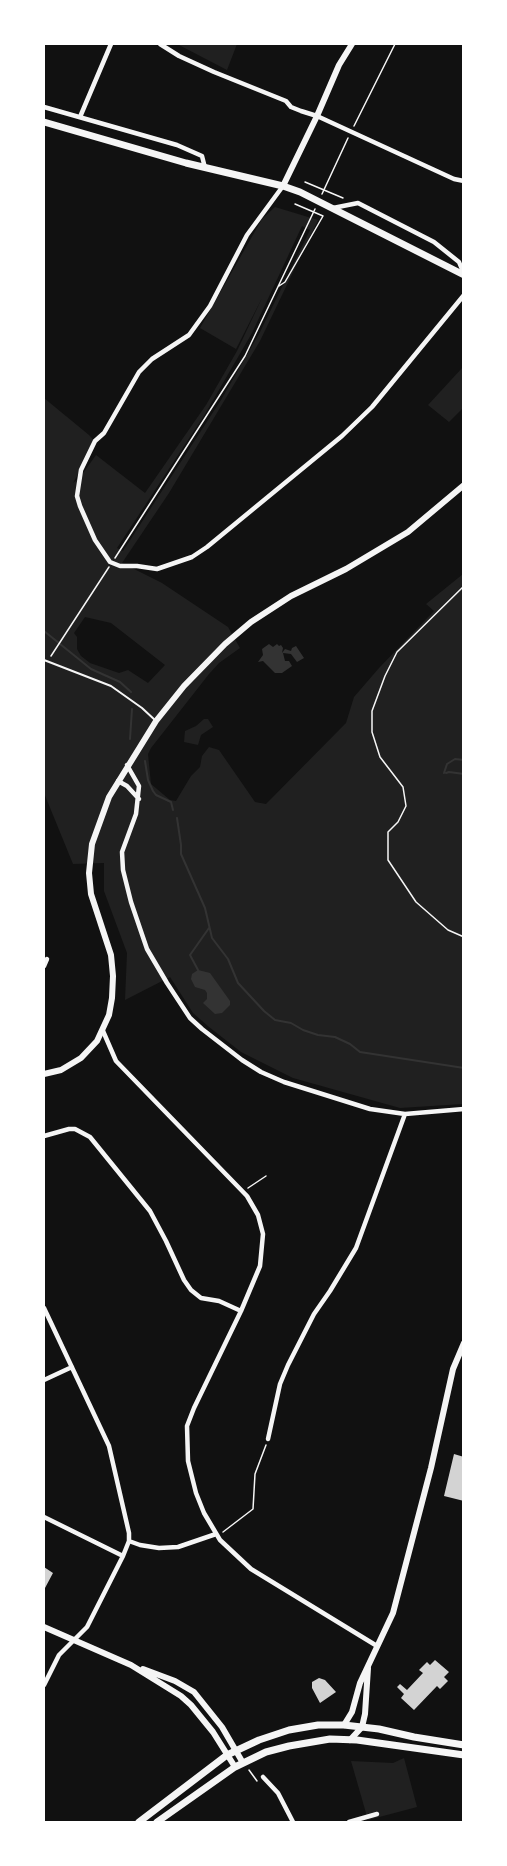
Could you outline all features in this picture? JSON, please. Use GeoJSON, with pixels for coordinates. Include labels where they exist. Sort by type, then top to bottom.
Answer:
{"type":"FeatureCollection","features":[{"type":"Feature","properties":{"kind":"main road"},"geometry":{"type":"LineString","coordinates":[[44,122],[205,168],[283,186],[332,208],[464,275]]}},
{"type":"Feature","properties":{"kind":"main road"},"geometry":{"type":"LineString","coordinates":[[139,1822],[235,1750],[273,1734],[306,1726],[362,1727],[464,1745]]}},
{"type":"Feature","properties":{"kind":"main road"},"geometry":{"type":"LineString","coordinates":[[157,1822],[235,1767],[266,1752],[316,1740],[373,1741],[464,1755]]}},
{"type":"Feature","properties":{"kind":"street"},"geometry":{"type":"LineString","coordinates":[[80,117],[111,44]]}},
{"type":"Feature","properties":{"kind":"street"},"geometry":{"type":"LineString","coordinates":[[160,44],[179,56],[286,101],[291,107],[454,179],[464,181]]}},
{"type":"Feature","properties":{"kind":"street"},"geometry":{"type":"LineString","coordinates":[[173,51],[176,44]]}},
{"type":"Feature","properties":{"kind":"street"},"geometry":{"type":"LineString","coordinates":[[351,44],[335,72],[317,117],[283,186],[276,199],[260,215],[247,235],[210,306],[189,335],[152,359],[139,372],[104,433],[95,441],[81,470],[77,496],[86,520],[105,556],[110,562],[120,566],[157,569],[192,557],[207,548],[342,436],[372,407],[464,295]]}},
{"type":"Feature","properties":{"kind":"street"},"geometry":{"type":"LineString","coordinates":[[44,107],[177,145],[202,156],[205,168]]}},
{"type":"Feature","properties":{"kind":"street"},"geometry":{"type":"LineString","coordinates":[[332,208],[358,202],[434,242],[459,262],[464,275]]}},
{"type":"Feature","properties":{"kind":"street"},"geometry":{"type":"LineString","coordinates":[[44,1074],[61,1070],[81,1058],[103,1031],[112,998],[113,976],[111,956],[91,894],[89,873],[92,844],[105,806],[118,781],[156,721],[191,678],[251,622],[291,596],[346,569],[408,531],[464,485]]}},
{"type":"Feature","properties":{"kind":"street"},"geometry":{"type":"LineString","coordinates":[[128,765],[139,786],[139,800],[124,844],[123,870],[147,949],[190,1018],[214,1040],[242,1060],[284,1082],[370,1109],[405,1114],[464,1109]]}},
{"type":"Feature","properties":{"kind":"street"},"geometry":{"type":"LineString","coordinates":[[118,781],[127,786],[139,800]]}},
{"type":"Feature","properties":{"kind":"street"},"geometry":{"type":"LineString","coordinates":[[44,966],[47,959]]}},
{"type":"Feature","properties":{"kind":"street"},"geometry":{"type":"LineString","coordinates":[[103,1031],[116,1061],[243,1192],[255,1207],[258,1215],[263,1244],[260,1266],[194,1408],[188,1426],[188,1461],[204,1514],[216,1534],[251,1569],[377,1646]]}},
{"type":"Feature","properties":{"kind":"street"},"geometry":{"type":"LineString","coordinates":[[268,1439],[280,1384],[288,1365],[314,1314],[356,1248],[405,1114]]}},
{"type":"Feature","properties":{"kind":"street"},"geometry":{"type":"LineString","coordinates":[[44,1136],[75,1129],[90,1137],[150,1211],[191,1290],[201,1298],[219,1301],[241,1311]]}},
{"type":"Feature","properties":{"kind":"street"},"geometry":{"type":"LineString","coordinates":[[44,1308],[109,1446],[127,1519],[129,1540],[87,1627],[59,1655],[44,1684]]}},
{"type":"Feature","properties":{"kind":"street"},"geometry":{"type":"LineString","coordinates":[[344,1725],[352,1712],[360,1683],[393,1612],[431,1468],[453,1369],[464,1343]]}},
{"type":"Feature","properties":{"kind":"street"},"geometry":{"type":"LineString","coordinates":[[44,1380],[72,1367]]}},
{"type":"Feature","properties":{"kind":"street"},"geometry":{"type":"LineString","coordinates":[[44,1517],[123,1556]]}},
{"type":"Feature","properties":{"kind":"street"},"geometry":{"type":"LineString","coordinates":[[129,1540],[140,1545],[159,1548],[178,1547],[216,1534]]}},
{"type":"Feature","properties":{"kind":"street"},"geometry":{"type":"LineString","coordinates":[[44,1627],[131,1665],[160,1674],[194,1692],[217,1720],[243,1763]]}},
{"type":"Feature","properties":{"kind":"street"},"geometry":{"type":"LineString","coordinates":[[131,1665],[181,1696],[191,1705],[213,1732],[235,1767]]}},
{"type":"Feature","properties":{"kind":"street"},"geometry":{"type":"LineString","coordinates":[[350,1740],[362,1727],[369,1665]]}},
{"type":"Feature","properties":{"kind":"street"},"geometry":{"type":"LineString","coordinates":[[263,1777],[278,1793],[293,1822]]}},
{"type":"Feature","properties":{"kind":"street"},"geometry":{"type":"LineString","coordinates":[[349,1822],[378,1814]]}},
{"type":"Feature","properties":{"kind":"lane"},"geometry":{"type":"LineString","coordinates":[[44,660],[111,686],[156,721]]}},
{"type":"Feature","properties":{"kind":"path"},"geometry":{"type":"LineString","coordinates":[[321,195],[377,76],[395,44]]}},
{"type":"Feature","properties":{"kind":"path"},"geometry":{"type":"LineString","coordinates":[[306,182],[344,199],[358,202]]}},
{"type":"Feature","properties":{"kind":"path"},"geometry":{"type":"LineString","coordinates":[[279,286],[285,282],[323,216],[295,204]]}},
{"type":"Feature","properties":{"kind":"path"},"geometry":{"type":"LineString","coordinates":[[50,659],[236,371],[316,206]]}},
{"type":"Feature","properties":{"kind":"path"},"geometry":{"type":"LineString","coordinates":[[464,586],[397,652],[372,711],[372,732],[380,757],[403,787],[406,806],[398,822],[388,832],[388,860],[416,902],[448,930],[464,937]]}},
{"type":"Feature","properties":{"kind":"path"},"geometry":{"type":"LineString","coordinates":[[243,1192],[266,1176]]}},
{"type":"Feature","properties":{"kind":"path"},"geometry":{"type":"LineString","coordinates":[[216,1534],[225,1532],[252,1509],[255,1474],[268,1439]]}},
{"type":"Feature","properties":{"kind":"path"},"geometry":{"type":"LineString","coordinates":[[249,1770],[256,1781],[263,1777]]}},
{"type":"Feature","properties":{"kind":"shaded area"},"geometry":{"type":"Polygon","coordinates":[[[180,44],[237,44],[227,70],[180,44]]]}},
{"type":"Feature","properties":{"kind":"shaded area"},"geometry":{"type":"Polygon","coordinates":[[[275,207],[318,220],[260,341],[169,493],[122,563],[162,583],[228,627],[240,648],[219,663],[209,674],[151,748],[148,754],[151,784],[170,800],[176,801],[191,776],[200,767],[202,756],[209,747],[219,750],[255,802],[266,804],[346,723],[354,697],[434,611],[426,604],[463,574],[463,1104],[400,1108],[293,1078],[241,1052],[209,1027],[193,1013],[170,977],[125,1000],[127,953],[104,891],[104,863],[73,864],[44,793],[44,398],[96,443],[73,483],[96,455],[145,493],[206,405],[237,351],[262,298],[236,349],[200,328],[262,219],[275,207]],[[302,226],[252,333],[205,414],[117,548],[123,551],[221,400],[259,334],[310,230],[302,226]],[[85,617],[74,633],[77,637],[77,649],[81,656],[90,663],[119,673],[128,670],[148,683],[165,665],[111,623],[85,617]]]}},
{"type":"Feature","properties":{"kind":"shaded area"},"geometry":{"type":"Polygon","coordinates":[[[463,367],[463,408],[449,422],[428,405],[463,367]]]}},
{"type":"Feature","properties":{"kind":"shaded area"},"geometry":{"type":"Polygon","coordinates":[[[269,644],[273,647],[277,644],[281,645],[282,653],[285,649],[291,651],[296,646],[304,658],[297,662],[291,654],[283,653],[285,661],[289,661],[292,666],[282,673],[275,673],[263,661],[258,662],[263,655],[262,649],[269,644]]]}},
{"type":"Feature","properties":{"kind":"shaded area"},"geometry":{"type":"Polygon","coordinates":[[[204,719],[208,719],[213,727],[201,735],[198,745],[184,742],[185,731],[204,719]]]}},
{"type":"Feature","properties":{"kind":"shaded area"},"geometry":{"type":"Polygon","coordinates":[[[198,970],[210,973],[230,1001],[230,1005],[222,1013],[215,1014],[203,1003],[207,999],[207,993],[195,987],[191,979],[192,974],[198,970]]]}},
{"type":"Feature","properties":{"kind":"shaded area"},"geometry":{"type":"Polygon","coordinates":[[[404,1758],[417,1807],[368,1820],[351,1761],[393,1763],[404,1758]]]}},
{"type":"Feature","properties":{"kind":"building"},"geometry":{"type":"Polygon","coordinates":[[[454,1454],[464,1457],[464,1501],[444,1496],[454,1454]]]}},
{"type":"Feature","properties":{"kind":"building"},"geometry":{"type":"Polygon","coordinates":[[[44,1567],[53,1573],[45,1588],[44,1587],[44,1567]]]}},
{"type":"Feature","properties":{"kind":"building"},"geometry":{"type":"Polygon","coordinates":[[[435,1660],[449,1672],[444,1677],[448,1681],[440,1689],[437,1686],[414,1710],[401,1698],[404,1694],[397,1687],[400,1684],[407,1690],[423,1673],[419,1670],[427,1662],[430,1665],[435,1660]]]}},
{"type":"Feature","properties":{"kind":"building"},"geometry":{"type":"Polygon","coordinates":[[[319,1678],[325,1680],[336,1692],[320,1703],[312,1688],[312,1682],[319,1678]]]}},
{"type":"Feature","properties":{"kind":"waterway"},"geometry":{"type":"LineString","coordinates":[[44,631],[91,669],[120,682],[131,692]]}},
{"type":"Feature","properties":{"kind":"waterway"},"geometry":{"type":"LineString","coordinates":[[130,739],[132,709]]}},
{"type":"Feature","properties":{"kind":"waterway"},"geometry":{"type":"LineString","coordinates":[[444,773],[447,764],[455,759],[464,760]]}},
{"type":"Feature","properties":{"kind":"waterway"},"geometry":{"type":"LineString","coordinates":[[145,761],[148,780],[153,791],[156,795],[171,802],[173,810]]}},
{"type":"Feature","properties":{"kind":"waterway"},"geometry":{"type":"LineString","coordinates":[[446,773],[464,774]]}},
{"type":"Feature","properties":{"kind":"waterway"},"geometry":{"type":"LineString","coordinates":[[177,818],[181,854],[205,908],[212,938],[228,959],[238,983],[264,1011],[275,1020],[291,1023],[318,1035],[335,1037],[360,1052],[464,1068]]}},
{"type":"Feature","properties":{"kind":"waterway"},"geometry":{"type":"LineString","coordinates":[[198,970],[190,955],[209,928]]}}]}
